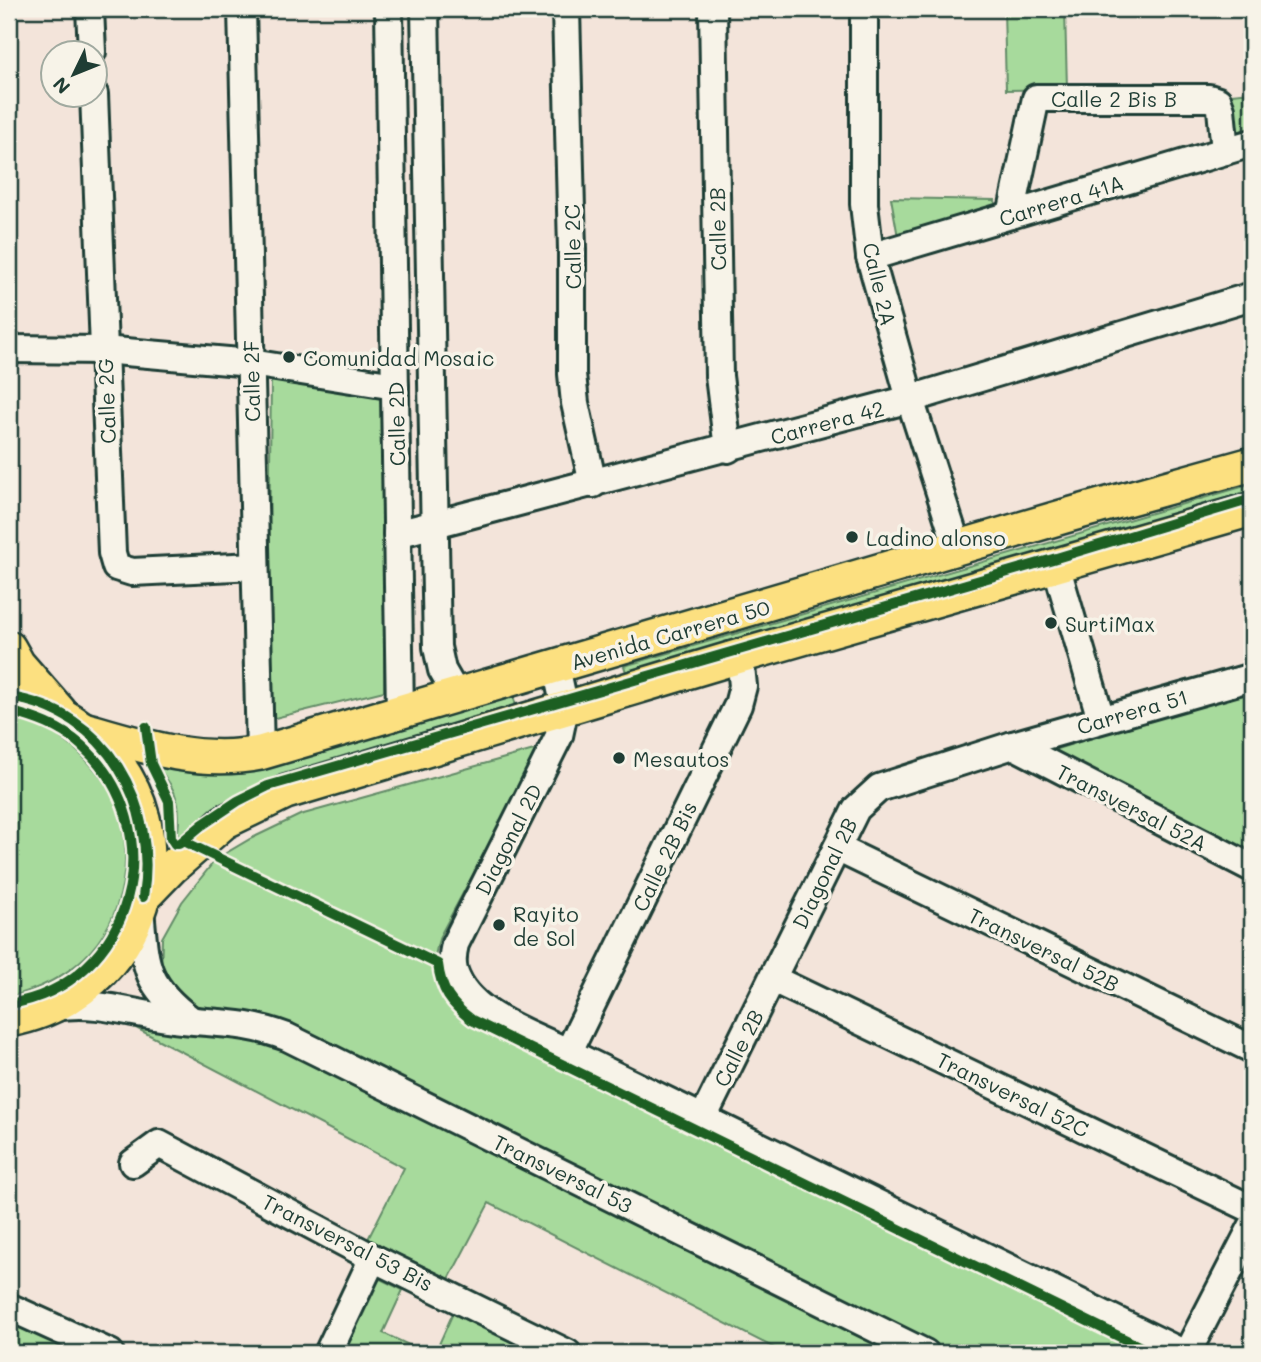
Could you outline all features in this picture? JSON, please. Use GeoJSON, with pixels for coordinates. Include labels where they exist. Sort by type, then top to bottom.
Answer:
{"type":"FeatureCollection","features":[{"type":"Feature","properties":{"kind":"main road","name":"Avenida Carrera 50"},"geometry":{"type":"LineString","coordinates":[[73,722],[178,754],[236,758],[260,753],[1065,516],[1252,464]]}},
{"type":"Feature","properties":{"kind":"main road","name":"Avenida Carrera 50"},"geometry":{"type":"LineString","coordinates":[[141,902],[171,868],[224,822],[286,792],[740,656],[1252,509]]}},
{"type":"Feature","properties":{"kind":"main road"},"geometry":{"type":"LineString","coordinates":[[9,648],[18,664],[73,722],[102,746],[118,766],[139,810],[147,853],[141,902],[127,939],[108,966],[83,989],[26,1019]]}},
{"type":"Feature","properties":{"kind":"main road"},"geometry":{"type":"LineString","coordinates":[[9,697],[41,705],[73,722]]}},
{"type":"Feature","properties":{"kind":"street"},"geometry":{"type":"LineString","coordinates":[[90,9],[91,38]]}},
{"type":"Feature","properties":{"kind":"street","name":"Calle 2F"},"geometry":{"type":"LineString","coordinates":[[242,9],[260,753]]}},
{"type":"Feature","properties":{"kind":"street","name":"Calle 2D"},"geometry":{"type":"LineString","coordinates":[[389,9],[400,713]]}},
{"type":"Feature","properties":{"kind":"street","name":"Calle 2D"},"geometry":{"type":"LineString","coordinates":[[425,9],[437,647],[442,670],[457,696]]}},
{"type":"Feature","properties":{"kind":"street","name":"Calle 2C"},"geometry":{"type":"LineString","coordinates":[[566,9],[572,374],[575,403],[593,484]]}},
{"type":"Feature","properties":{"kind":"street","name":"Calle 2B"},"geometry":{"type":"LineString","coordinates":[[713,9],[719,376],[728,449]]}},
{"type":"Feature","properties":{"kind":"street","name":"Calle 2A"},"geometry":{"type":"LineString","coordinates":[[864,9],[864,204],[870,257],[910,399],[958,549]]}},
{"type":"Feature","properties":{"kind":"street","name":"Calle 2 Bis B"},"geometry":{"type":"LineString","coordinates":[[1011,215],[1036,98],[1209,98],[1218,101],[1222,109],[1226,151]]}},
{"type":"Feature","properties":{"kind":"street","name":"Calle 2G"},"geometry":{"type":"LineString","coordinates":[[94,108],[112,553],[116,567],[132,572],[255,566]]}},
{"type":"Feature","properties":{"kind":"street","name":"Carrera 41A"},"geometry":{"type":"LineString","coordinates":[[870,257],[1252,143]]}},
{"type":"Feature","properties":{"kind":"street","name":"Carrera 42"},"geometry":{"type":"LineString","coordinates":[[397,534],[910,399],[1252,296]]}},
{"type":"Feature","properties":{"kind":"street"},"geometry":{"type":"LineString","coordinates":[[9,349],[103,350],[251,363],[395,386]]}},
{"type":"Feature","properties":{"kind":"street"},"geometry":{"type":"LineString","coordinates":[[1056,565],[1101,719]]}},
{"type":"Feature","properties":{"kind":"street","name":"Calle 2B Bis"},"geometry":{"type":"LineString","coordinates":[[568,1053],[738,705],[743,687],[740,656]]}},
{"type":"Feature","properties":{"kind":"street"},"geometry":{"type":"LineString","coordinates":[[556,667],[565,708]]}},
{"type":"Feature","properties":{"kind":"street","name":"Carrera 51"},"geometry":{"type":"LineString","coordinates":[[1013,746],[1252,677]]}},
{"type":"Feature","properties":{"kind":"street","name":"Diagonal 2D"},"geometry":{"type":"LineString","coordinates":[[565,708],[559,736],[454,944],[454,970],[463,988],[490,1013],[568,1053]]}},
{"type":"Feature","properties":{"kind":"street","name":"Diagonal 2B"},"geometry":{"type":"LineString","coordinates":[[773,979],[856,809],[879,788],[1013,746]]}},
{"type":"Feature","properties":{"kind":"street","name":"Transversal 52A"},"geometry":{"type":"LineString","coordinates":[[1013,746],[1252,868]]}},
{"type":"Feature","properties":{"kind":"street","name":"Transversal 52B"},"geometry":{"type":"LineString","coordinates":[[836,848],[1252,1049]]}},
{"type":"Feature","properties":{"kind":"street"},"geometry":{"type":"LineString","coordinates":[[141,902],[144,947],[153,983],[165,999],[192,1021]]}},
{"type":"Feature","properties":{"kind":"street","name":"Calle 2B"},"geometry":{"type":"LineString","coordinates":[[703,1118],[773,979]]}},
{"type":"Feature","properties":{"kind":"street","name":"Transversal 52C"},"geometry":{"type":"LineString","coordinates":[[773,979],[1252,1209]]}},
{"type":"Feature","properties":{"kind":"street","name":"Transversal 53"},"geometry":{"type":"LineString","coordinates":[[26,1019],[95,1004],[172,1019],[256,1027],[302,1044],[925,1353]]}},
{"type":"Feature","properties":{"kind":"street"},"geometry":{"type":"LineString","coordinates":[[568,1053],[1185,1353],[1252,1227]]}},
{"type":"Feature","properties":{"kind":"street","name":"Transversal 53 Bis"},"geometry":{"type":"LineString","coordinates":[[133,1163],[159,1144],[373,1258],[567,1353]]}},
{"type":"Feature","properties":{"kind":"street"},"geometry":{"type":"LineString","coordinates":[[328,1353],[373,1258]]}},
{"type":"Feature","properties":{"kind":"street"},"geometry":{"type":"LineString","coordinates":[[9,1307],[110,1353]]}},
{"type":"Feature","properties":{"kind":"green space"},"geometry":{"type":"Polygon","coordinates":[[[1004,9],[1065,9],[1067,89],[1006,90],[1004,9]]]}},
{"type":"Feature","properties":{"kind":"green space"},"geometry":{"type":"Polygon","coordinates":[[[1252,92],[1252,137],[1233,143],[1221,95],[1252,92]]]}},
{"type":"Feature","properties":{"kind":"green space"},"geometry":{"type":"Polygon","coordinates":[[[891,198],[995,200],[996,211],[898,237],[891,198]]]}},
{"type":"Feature","properties":{"kind":"green space"},"geometry":{"type":"Polygon","coordinates":[[[271,380],[384,392],[384,691],[267,720],[271,380]]]}},
{"type":"Feature","properties":{"kind":"green space"},"geometry":{"type":"Polygon","coordinates":[[[1252,484],[1252,495],[628,678],[624,666],[1252,484]]]}},
{"type":"Feature","properties":{"kind":"green space"},"geometry":{"type":"Polygon","coordinates":[[[1252,687],[1252,858],[1044,753],[1252,687]]]}},
{"type":"Feature","properties":{"kind":"green space"},"geometry":{"type":"Polygon","coordinates":[[[513,696],[518,711],[265,784],[236,798],[176,843],[179,820],[177,801],[170,784],[156,765],[193,772],[260,767],[513,696]]]}},
{"type":"Feature","properties":{"kind":"green space"},"geometry":{"type":"Polygon","coordinates":[[[9,717],[36,724],[53,733],[75,749],[97,772],[111,793],[121,820],[125,862],[123,884],[117,904],[98,942],[76,965],[58,977],[9,997],[9,717]]]}},
{"type":"Feature","properties":{"kind":"green space"},"geometry":{"type":"Polygon","coordinates":[[[541,748],[440,936],[434,964],[435,976],[451,1006],[472,1025],[1141,1353],[948,1353],[270,1019],[234,1011],[191,1008],[161,979],[162,938],[182,902],[216,859],[300,815],[541,748]]]}},
{"type":"Feature","properties":{"kind":"green space"},"geometry":{"type":"Polygon","coordinates":[[[113,1016],[264,1040],[904,1353],[784,1353],[489,1203],[449,1279],[368,1239],[404,1168],[113,1016]]]}},
{"type":"Feature","properties":{"kind":"green space"},"geometry":{"type":"Polygon","coordinates":[[[372,1275],[403,1290],[383,1333],[426,1353],[336,1353],[372,1275]]]}},
{"type":"Feature","properties":{"kind":"green space"},"geometry":{"type":"Polygon","coordinates":[[[453,1313],[539,1353],[435,1353],[453,1313]]]}},
{"type":"Feature","properties":{"kind":"green space"},"geometry":{"type":"Polygon","coordinates":[[[13,1322],[80,1353],[13,1353],[13,1322]]]}},
{"type":"Feature","properties":{"kind":"cycle path"},"geometry":{"type":"LineString","coordinates":[[146,727],[151,764],[169,801],[171,838],[175,844],[179,844],[238,801],[268,786],[1252,499]]}},
{"type":"Feature","properties":{"kind":"cycle path"},"geometry":{"type":"LineString","coordinates":[[9,697],[44,706],[73,721],[98,742],[118,767],[133,797],[142,828],[146,862],[143,897]]}},
{"type":"Feature","properties":{"kind":"cycle path"},"geometry":{"type":"LineString","coordinates":[[9,711],[38,720],[65,733],[81,745],[110,779],[127,818],[132,858],[127,898],[112,935],[86,967],[52,991],[9,1004]]}},
{"type":"Feature","properties":{"kind":"cycle path"},"geometry":{"type":"LineString","coordinates":[[187,843],[438,964],[448,996],[472,1020],[1153,1353]]}},
{"type":"Feature","properties":{"kind":"place","name":"Comunidad Mosaic"},"geometry":{"type":"Point","coordinates":[289,357]}},
{"type":"Feature","properties":{"kind":"place","name":"Ladino alonso"},"geometry":{"type":"Point","coordinates":[852,537]}},
{"type":"Feature","properties":{"kind":"place","name":"SurtiMax"},"geometry":{"type":"Point","coordinates":[1051,623]}},
{"type":"Feature","properties":{"kind":"place","name":"Mesautos"},"geometry":{"type":"Point","coordinates":[619,758]}},
{"type":"Feature","properties":{"kind":"place","name":"Rayito de Sol"},"geometry":{"type":"Point","coordinates":[499,925]}}]}
